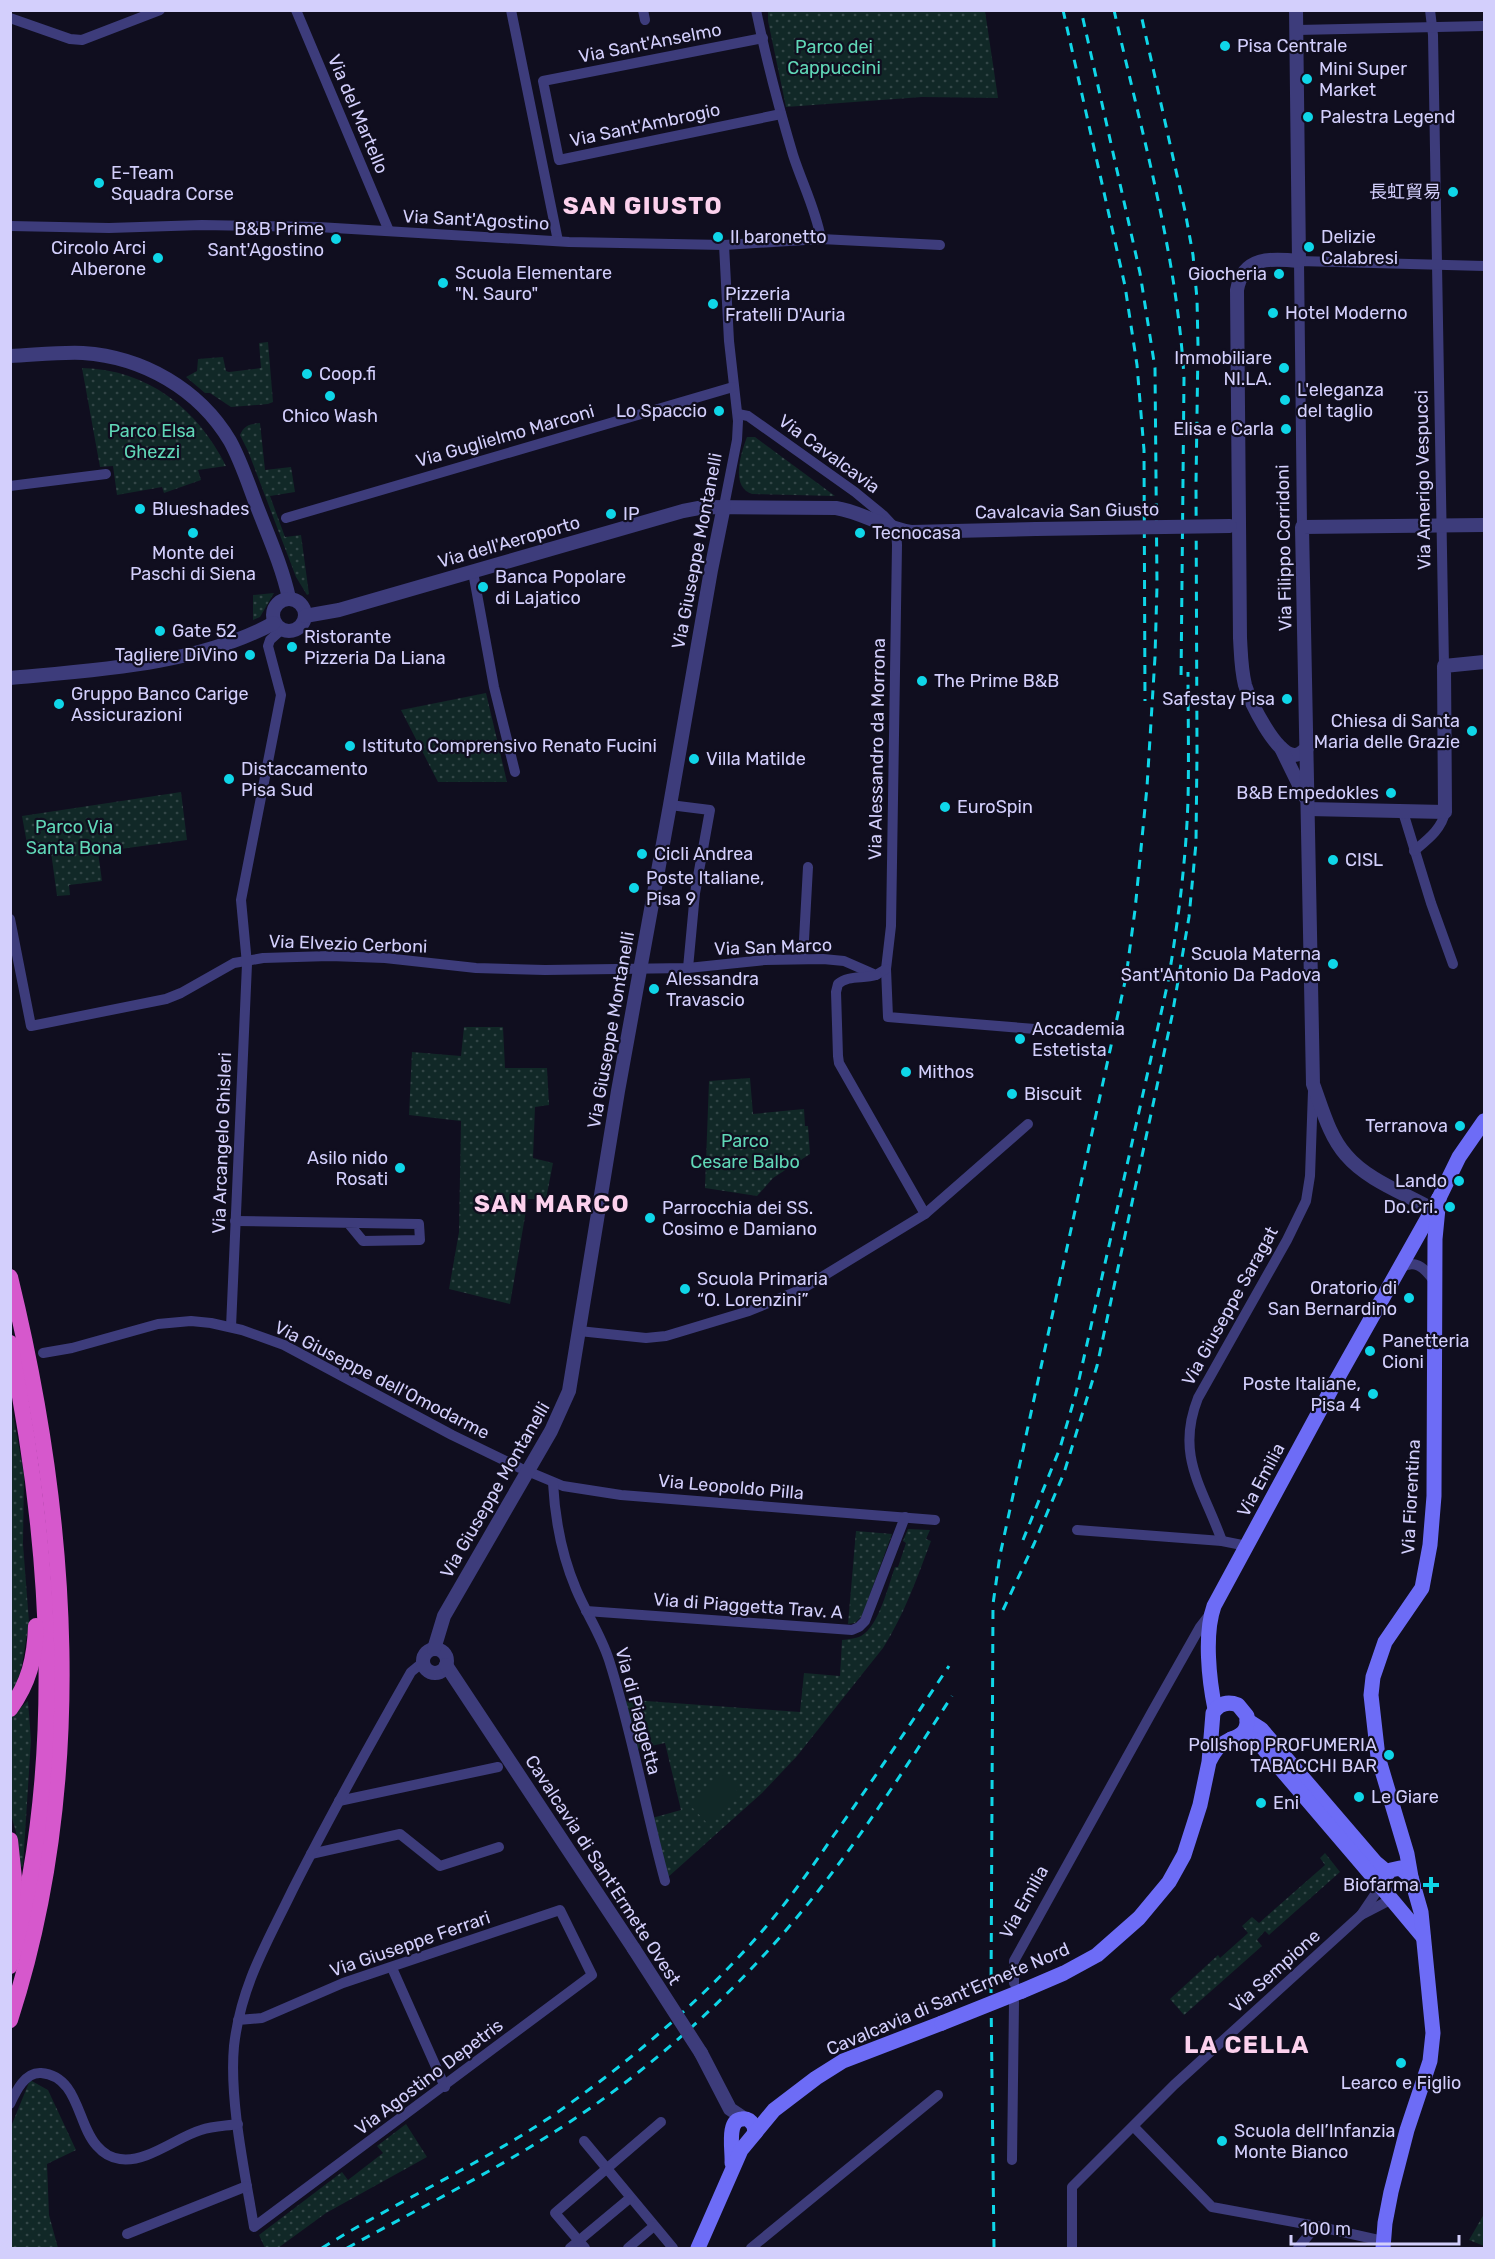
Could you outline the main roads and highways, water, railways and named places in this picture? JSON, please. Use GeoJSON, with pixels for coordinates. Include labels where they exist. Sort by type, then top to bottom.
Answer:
{"type":"FeatureCollection","features":[{"type":"Feature","properties":{"kind":"highway"},"geometry":{"type":"LineString","coordinates":[[10,1277],[27,1348],[41,1532],[47,1673],[43,1766],[34,1853],[21,1928],[10,1966]]}},
{"type":"Feature","properties":{"kind":"highway"},"geometry":{"type":"LineString","coordinates":[[10,1343],[32,1417],[50,1494],[58,1573],[62,1657],[59,1754],[45,1881],[24,1974],[10,2020]]}},
{"type":"Feature","properties":{"kind":"highway"},"geometry":{"type":"LineString","coordinates":[[10,1709],[27,1680],[35,1648],[41,1532]]}},
{"type":"Feature","properties":{"kind":"highway"},"geometry":{"type":"LineString","coordinates":[[10,1840],[14,1878],[10,1919]]}},
{"type":"Feature","properties":{"kind":"main road","name":"Via Emilia"},"geometry":{"type":"LineString","coordinates":[[1215,1709],[1210,1662],[1212,1611],[1436,1204],[1459,1157],[1485,1121]]}},
{"type":"Feature","properties":{"kind":"main road","name":"Via Fiorentina"},"geometry":{"type":"LineString","coordinates":[[1383,2245],[1385,2223],[1402,2149],[1432,2053],[1432,2024],[1421,1912],[1407,1854],[1378,1757],[1371,1695],[1373,1677],[1385,1642],[1422,1588],[1430,1545],[1434,1496],[1436,1204]]}},
{"type":"Feature","properties":{"kind":"main road"},"geometry":{"type":"LineString","coordinates":[[1392,1899],[1406,1897],[1412,1880],[1400,1868],[1384,1878],[1373,1877],[1257,1741],[1246,1738],[1220,1737],[1212,1728],[1211,1721],[1215,1709],[1222,1704],[1233,1703],[1242,1708],[1247,1720],[1261,1729],[1370,1856],[1384,1878],[1384,1893],[1392,1899],[1423,1937]]}},
{"type":"Feature","properties":{"kind":"main road"},"geometry":{"type":"LineString","coordinates":[[1209,1762],[1218,1747],[1243,1733],[1247,1720]]}},
{"type":"Feature","properties":{"kind":"main road","name":"Cavalcavia di Sant'Ermete Nord"},"geometry":{"type":"LineString","coordinates":[[749,2128],[816,2078],[843,2061],[1064,1973],[1097,1955],[1123,1934],[1159,1894],[1178,1868],[1184,1855],[1200,1805],[1209,1762],[1212,1728]]}},
{"type":"Feature","properties":{"kind":"main road"},"geometry":{"type":"LineString","coordinates":[[732,2172],[732,2133],[736,2121],[749,2128]]}},
{"type":"Feature","properties":{"kind":"main road"},"geometry":{"type":"LineString","coordinates":[[732,2133],[741,2142],[749,2128]]}},
{"type":"Feature","properties":{"kind":"main road"},"geometry":{"type":"LineString","coordinates":[[698,2248],[749,2128]]}},
{"type":"Feature","properties":{"kind":"railway"},"geometry":{"type":"LineString","coordinates":[[1063,10],[1125,286],[1137,365],[1144,450],[1145,701]]}},
{"type":"Feature","properties":{"kind":"railway"},"geometry":{"type":"LineString","coordinates":[[994,2248],[991,1995],[993,1604],[1000,1555],[1126,977],[1147,787],[1155,657],[1157,586],[1155,368],[1140,273],[1081,10]]}},
{"type":"Feature","properties":{"kind":"railway"},"geometry":{"type":"LineString","coordinates":[[1114,10],[1166,239],[1180,332],[1184,378],[1181,682]]}},
{"type":"Feature","properties":{"kind":"railway"},"geometry":{"type":"LineString","coordinates":[[1003,1610],[1064,1473],[1097,1366],[1172,1016],[1189,917],[1196,843],[1197,299],[1193,255],[1185,211],[1140,10]]}},
{"type":"Feature","properties":{"kind":"railway"},"geometry":{"type":"LineString","coordinates":[[1023,1540],[1060,1448],[1076,1393],[1168,982],[1181,892],[1187,823],[1188,672]]}},
{"type":"Feature","properties":{"kind":"railway"},"geometry":{"type":"LineString","coordinates":[[322,2248],[536,2127],[618,2067],[695,2001],[742,1954],[791,1895],[864,1793],[949,1666]]}},
{"type":"Feature","properties":{"kind":"railway"},"geometry":{"type":"LineString","coordinates":[[347,2248],[468,2183],[557,2130],[615,2091],[670,2047],[746,1974],[815,1895],[876,1812],[952,1696]]}},
{"type":"Feature","properties":{"kind":"place","name":"Pisa Centrale"},"geometry":{"type":"Point","coordinates":[1225,46]}},
{"type":"Feature","properties":{"kind":"place","name":"Mini Super Market"},"geometry":{"type":"Point","coordinates":[1307,79]}},
{"type":"Feature","properties":{"kind":"place","name":"Palestra Legend"},"geometry":{"type":"Point","coordinates":[1308,117]}},
{"type":"Feature","properties":{"kind":"place","name":"E-Team Squadra Corse"},"geometry":{"type":"Point","coordinates":[99,183]}},
{"type":"Feature","properties":{"kind":"place","name":"長虹貿易"},"geometry":{"type":"Point","coordinates":[1453,192]}},
{"type":"Feature","properties":{"kind":"place","name":"Il baronetto"},"geometry":{"type":"Point","coordinates":[718,237]}},
{"type":"Feature","properties":{"kind":"place","name":"B&B Prime Sant'Agostino"},"geometry":{"type":"Point","coordinates":[336,239]}},
{"type":"Feature","properties":{"kind":"place","name":"Delizie Calabresi"},"geometry":{"type":"Point","coordinates":[1309,247]}},
{"type":"Feature","properties":{"kind":"place","name":"Circolo Arci Alberone"},"geometry":{"type":"Point","coordinates":[158,258]}},
{"type":"Feature","properties":{"kind":"place","name":"Giocheria"},"geometry":{"type":"Point","coordinates":[1279,274]}},
{"type":"Feature","properties":{"kind":"place","name":"Scuola Elementare \"N. Sauro\""},"geometry":{"type":"Point","coordinates":[443,283]}},
{"type":"Feature","properties":{"kind":"place","name":"Pizzeria Fratelli D'Auria"},"geometry":{"type":"Point","coordinates":[713,304]}},
{"type":"Feature","properties":{"kind":"place","name":"Hotel Moderno"},"geometry":{"type":"Point","coordinates":[1273,313]}},
{"type":"Feature","properties":{"kind":"place","name":"Immobiliare NI.LA."},"geometry":{"type":"Point","coordinates":[1284,368]}},
{"type":"Feature","properties":{"kind":"place","name":"Coop.fi"},"geometry":{"type":"Point","coordinates":[307,374]}},
{"type":"Feature","properties":{"kind":"place","name":"Chico Wash"},"geometry":{"type":"Point","coordinates":[330,396]}},
{"type":"Feature","properties":{"kind":"place","name":"L'eleganza del taglio"},"geometry":{"type":"Point","coordinates":[1285,400]}},
{"type":"Feature","properties":{"kind":"place","name":"Lo Spaccio"},"geometry":{"type":"Point","coordinates":[719,411]}},
{"type":"Feature","properties":{"kind":"place","name":"Elisa e Carla"},"geometry":{"type":"Point","coordinates":[1286,429]}},
{"type":"Feature","properties":{"kind":"place","name":"Blueshades"},"geometry":{"type":"Point","coordinates":[140,509]}},
{"type":"Feature","properties":{"kind":"place","name":"IP"},"geometry":{"type":"Point","coordinates":[611,514]}},
{"type":"Feature","properties":{"kind":"place","name":"Monte dei Paschi di Siena"},"geometry":{"type":"Point","coordinates":[193,533]}},
{"type":"Feature","properties":{"kind":"place","name":"Tecnocasa"},"geometry":{"type":"Point","coordinates":[860,533]}},
{"type":"Feature","properties":{"kind":"place","name":"Banca Popolare di Lajatico"},"geometry":{"type":"Point","coordinates":[483,587]}},
{"type":"Feature","properties":{"kind":"place","name":"Gate 52"},"geometry":{"type":"Point","coordinates":[160,631]}},
{"type":"Feature","properties":{"kind":"place","name":"Ristorante Pizzeria Da Liana"},"geometry":{"type":"Point","coordinates":[292,647]}},
{"type":"Feature","properties":{"kind":"place","name":"Tagliere DiVino"},"geometry":{"type":"Point","coordinates":[250,655]}},
{"type":"Feature","properties":{"kind":"place","name":"The Prime B&B"},"geometry":{"type":"Point","coordinates":[922,681]}},
{"type":"Feature","properties":{"kind":"place","name":"Safestay Pisa"},"geometry":{"type":"Point","coordinates":[1287,699]}},
{"type":"Feature","properties":{"kind":"place","name":"Gruppo Banco Carige Assicurazioni"},"geometry":{"type":"Point","coordinates":[59,704]}},
{"type":"Feature","properties":{"kind":"place","name":"Chiesa di Santa Maria delle Grazie"},"geometry":{"type":"Point","coordinates":[1472,731]}},
{"type":"Feature","properties":{"kind":"place","name":"Istituto Comprensivo Renato Fucini"},"geometry":{"type":"Point","coordinates":[350,746]}},
{"type":"Feature","properties":{"kind":"place","name":"Villa Matilde"},"geometry":{"type":"Point","coordinates":[694,759]}},
{"type":"Feature","properties":{"kind":"place","name":"Distaccamento Pisa Sud"},"geometry":{"type":"Point","coordinates":[229,779]}},
{"type":"Feature","properties":{"kind":"place","name":"B&B Empedokles"},"geometry":{"type":"Point","coordinates":[1391,793]}},
{"type":"Feature","properties":{"kind":"place","name":"EuroSpin"},"geometry":{"type":"Point","coordinates":[945,807]}},
{"type":"Feature","properties":{"kind":"place","name":"Cicli Andrea"},"geometry":{"type":"Point","coordinates":[642,854]}},
{"type":"Feature","properties":{"kind":"place","name":"CISL"},"geometry":{"type":"Point","coordinates":[1333,860]}},
{"type":"Feature","properties":{"kind":"place","name":"Poste Italiane, Pisa 9"},"geometry":{"type":"Point","coordinates":[634,888]}},
{"type":"Feature","properties":{"kind":"place","name":"Scuola Materna Sant'Antonio Da Padova"},"geometry":{"type":"Point","coordinates":[1333,964]}},
{"type":"Feature","properties":{"kind":"place","name":"Alessandra Travascio"},"geometry":{"type":"Point","coordinates":[654,989]}},
{"type":"Feature","properties":{"kind":"place","name":"Accademia Estetista"},"geometry":{"type":"Point","coordinates":[1020,1039]}},
{"type":"Feature","properties":{"kind":"place","name":"Mithos"},"geometry":{"type":"Point","coordinates":[906,1072]}},
{"type":"Feature","properties":{"kind":"place","name":"Biscuit"},"geometry":{"type":"Point","coordinates":[1012,1094]}},
{"type":"Feature","properties":{"kind":"place","name":"Terranova"},"geometry":{"type":"Point","coordinates":[1460,1126]}},
{"type":"Feature","properties":{"kind":"place","name":"Asilo nido Rosati"},"geometry":{"type":"Point","coordinates":[400,1168]}},
{"type":"Feature","properties":{"kind":"place","name":"Lando"},"geometry":{"type":"Point","coordinates":[1459,1181]}},
{"type":"Feature","properties":{"kind":"place","name":"Do.Cri."},"geometry":{"type":"Point","coordinates":[1450,1207]}},
{"type":"Feature","properties":{"kind":"place","name":"Parrocchia dei SS. Cosimo e Damiano"},"geometry":{"type":"Point","coordinates":[650,1218]}},
{"type":"Feature","properties":{"kind":"place","name":"Scuola Primaria “O. Lorenzini”"},"geometry":{"type":"Point","coordinates":[685,1289]}},
{"type":"Feature","properties":{"kind":"place","name":"Oratorio di San Bernardino"},"geometry":{"type":"Point","coordinates":[1409,1298]}},
{"type":"Feature","properties":{"kind":"place","name":"Panetteria Cioni"},"geometry":{"type":"Point","coordinates":[1370,1351]}},
{"type":"Feature","properties":{"kind":"place","name":"Poste Italiane, Pisa 4"},"geometry":{"type":"Point","coordinates":[1373,1394]}},
{"type":"Feature","properties":{"kind":"place","name":"Pollshop PROFUMERIA TABACCHI BAR"},"geometry":{"type":"Point","coordinates":[1389,1755]}},
{"type":"Feature","properties":{"kind":"place","name":"Le Giare"},"geometry":{"type":"Point","coordinates":[1359,1797]}},
{"type":"Feature","properties":{"kind":"place","name":"Eni"},"geometry":{"type":"Point","coordinates":[1261,1803]}},
{"type":"Feature","properties":{"kind":"place","name":"Biofarma"},"geometry":{"type":"Point","coordinates":[1431,1885]}},
{"type":"Feature","properties":{"kind":"place","name":"Learco e Figlio"},"geometry":{"type":"Point","coordinates":[1401,2063]}},
{"type":"Feature","properties":{"kind":"place","name":"Scuola dell’Infanzia Monte Bianco"},"geometry":{"type":"Point","coordinates":[1222,2141]}},
{"type":"Feature","properties":{"kind":"district","name":"SAN GIUSTO"},"geometry":{"type":"Point","coordinates":[643,206]}},
{"type":"Feature","properties":{"kind":"district","name":"SAN MARCO"},"geometry":{"type":"Point","coordinates":[552,1204]}},
{"type":"Feature","properties":{"kind":"district","name":"LA CELLA"},"geometry":{"type":"Point","coordinates":[1247,2045]}},
{"type":"Feature","properties":{"kind":"park label","name":"Parco dei Cappuccini"},"geometry":{"type":"Point","coordinates":[834,57]}},
{"type":"Feature","properties":{"kind":"park label","name":"Parco Elsa Ghezzi"},"geometry":{"type":"Point","coordinates":[152,441]}},
{"type":"Feature","properties":{"kind":"park label","name":"Parco Via Santa Bona"},"geometry":{"type":"Point","coordinates":[74,837]}},
{"type":"Feature","properties":{"kind":"park label","name":"Parco Cesare Balbo"},"geometry":{"type":"Point","coordinates":[745,1151]}}]}
